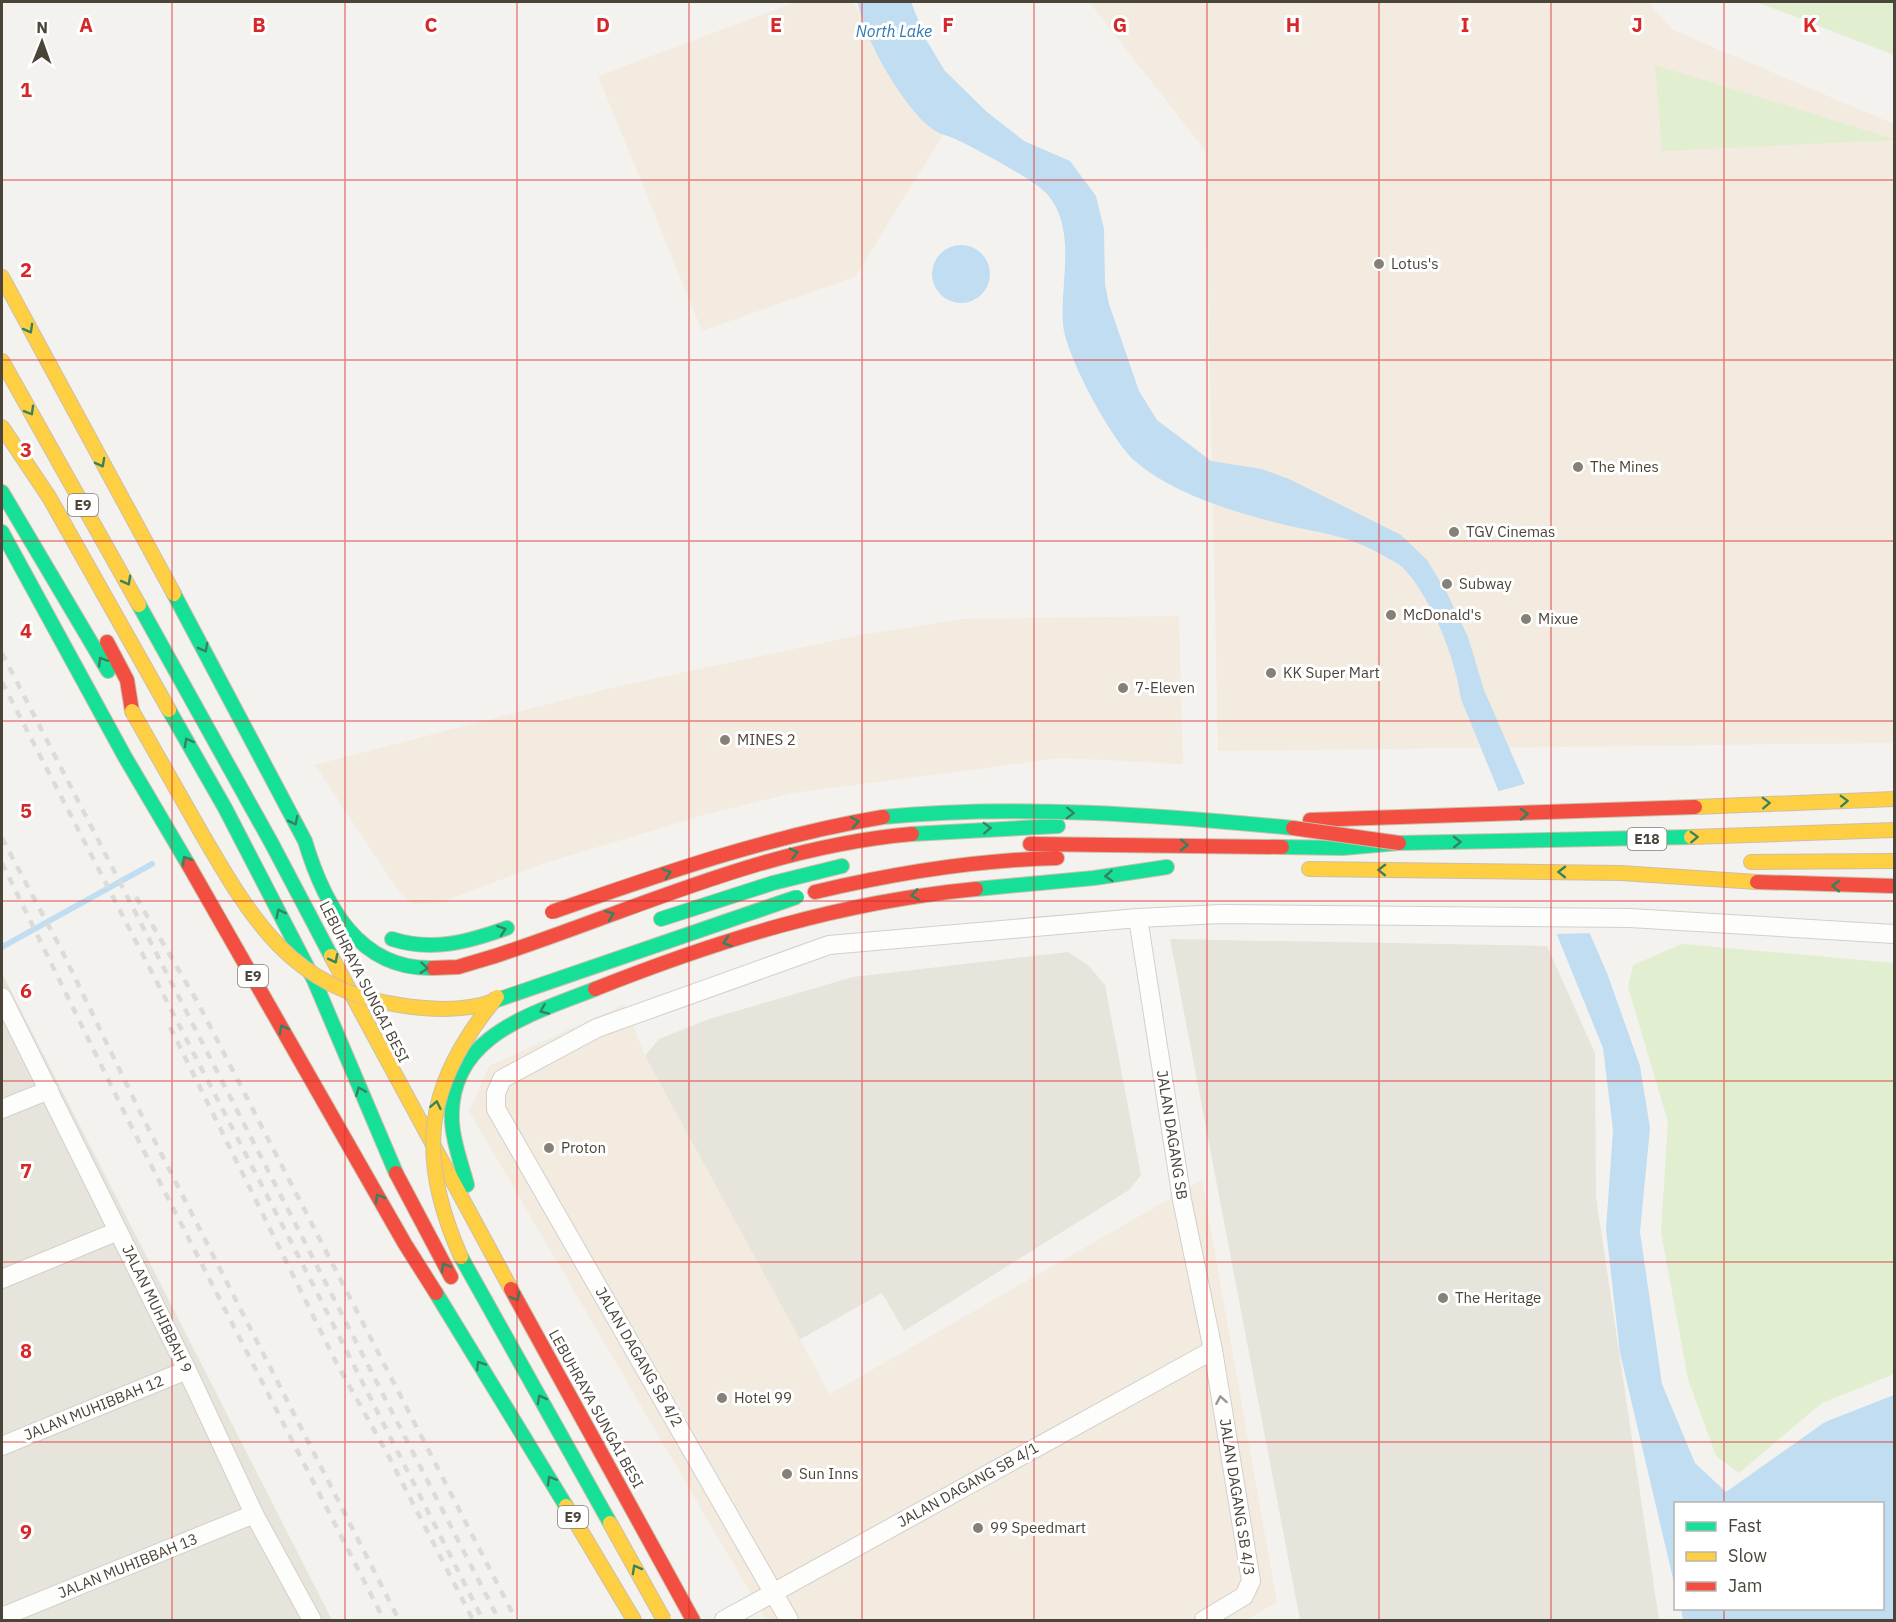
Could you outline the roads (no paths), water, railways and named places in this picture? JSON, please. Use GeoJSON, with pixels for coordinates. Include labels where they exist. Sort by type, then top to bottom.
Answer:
{"type":"FeatureCollection","features":[{"type":"Feature","properties":{"kind":"highway"},"geometry":{"type":"LineString","coordinates":[[2,277],[120,499],[177,596],[304,841],[331,904],[344,926],[356,940],[384,960],[402,966],[440,969],[483,960],[752,864],[880,836],[979,829],[1466,817],[1603,809],[1894,799]]}},
{"type":"Feature","properties":{"kind":"highway","name":"LEBUHRAYA SUNGAI BESI"},"geometry":{"type":"LineString","coordinates":[[2,361],[165,649],[297,889],[404,1095],[693,1620]]}},
{"type":"Feature","properties":{"kind":"highway"},"geometry":{"type":"LineString","coordinates":[[2,427],[23,462],[49,497],[266,885],[314,980],[385,1151],[416,1215],[456,1286]]}},
{"type":"Feature","properties":{"kind":"highway"},"geometry":{"type":"LineString","coordinates":[[23,462],[28,487],[37,506]]}},
{"type":"Feature","properties":{"kind":"highway"},"geometry":{"type":"LineString","coordinates":[[2,492],[255,922],[291,960],[341,991],[366,1000],[405,1008],[445,1010],[477,1007],[797,897],[900,873],[981,862],[1105,858],[1173,868],[1119,875],[970,887],[831,911],[612,981],[491,1033],[473,1055],[457,1090],[452,1124],[483,1238]]}},
{"type":"Feature","properties":{"kind":"highway"},"geometry":{"type":"LineString","coordinates":[[120,499],[127,538]]}},
{"type":"Feature","properties":{"kind":"highway","name":"E9"},"geometry":{"type":"LineString","coordinates":[[2,532],[125,757],[232,939],[405,1244],[512,1414],[634,1620]]}},
{"type":"Feature","properties":{"kind":"highway"},"geometry":{"type":"LineString","coordinates":[[154,602],[165,649]]}},
{"type":"Feature","properties":{"kind":"highway"},"geometry":{"type":"LineString","coordinates":[[99,628],[127,680],[132,711]]}},
{"type":"Feature","properties":{"kind":"highway"},"geometry":{"type":"LineString","coordinates":[[542,916],[754,843],[845,823],[905,815],[1008,811],[1091,814],[1335,832],[1398,843]]}},
{"type":"Feature","properties":{"kind":"highway","name":"E18"},"geometry":{"type":"LineString","coordinates":[[1398,843],[1666,838],[1894,830]]}},
{"type":"Feature","properties":{"kind":"highway"},"geometry":{"type":"LineString","coordinates":[[304,841],[323,860],[341,891]]}},
{"type":"Feature","properties":{"kind":"highway"},"geometry":{"type":"LineString","coordinates":[[1020,844],[1343,848],[1398,843]]}},
{"type":"Feature","properties":{"kind":"highway"},"geometry":{"type":"LineString","coordinates":[[1737,863],[1894,861]]}},
{"type":"Feature","properties":{"kind":"highway"},"geometry":{"type":"LineString","coordinates":[[647,924],[773,883],[853,864]]}},
{"type":"Feature","properties":{"kind":"highway"},"geometry":{"type":"LineString","coordinates":[[1621,873],[1658,865],[1698,864]]}},
{"type":"Feature","properties":{"kind":"highway"},"geometry":{"type":"LineString","coordinates":[[1296,869],[1621,873],[1800,885],[1894,886]]}},
{"type":"Feature","properties":{"kind":"highway"},"geometry":{"type":"LineString","coordinates":[[382,934],[404,944],[448,945],[520,923]]}},
{"type":"Feature","properties":{"kind":"highway"},"geometry":{"type":"LineString","coordinates":[[526,975],[497,996],[481,1014],[460,1043],[446,1071],[433,1119],[432,1162],[436,1194],[452,1239],[464,1263],[664,1620]]}},
{"type":"Feature","properties":{"kind":"highway"},"geometry":{"type":"LineString","coordinates":[[500,1369],[512,1414]]}},
{"type":"Feature","properties":{"kind":"street"},"geometry":{"type":"LineString","coordinates":[[1138,918],[1222,914],[1630,918],[1894,934]]}},
{"type":"Feature","properties":{"kind":"street","name":"JALAN DAGANG SB 4/2"},"geometry":{"type":"LineString","coordinates":[[789,1620],[496,1109],[496,1093],[502,1079],[597,1028],[829,945],[1138,918]]}},
{"type":"Feature","properties":{"kind":"street","name":"JALAN DAGANG SB"},"geometry":{"type":"LineString","coordinates":[[1138,918],[1182,1200],[1213,1350]]}},
{"type":"Feature","properties":{"kind":"street","name":"JALAN MUHIBBAH 9"},"geometry":{"type":"LineString","coordinates":[[2,997],[187,1370],[254,1514],[312,1620]]}},
{"type":"Feature","properties":{"kind":"street"},"geometry":{"type":"LineString","coordinates":[[2,1109],[49,1090]]}},
{"type":"Feature","properties":{"kind":"street"},"geometry":{"type":"LineString","coordinates":[[2,1279],[118,1231]]}},
{"type":"Feature","properties":{"kind":"street","name":"JALAN DAGANG SB 4/1"},"geometry":{"type":"LineString","coordinates":[[724,1620],[1213,1350]]}},
{"type":"Feature","properties":{"kind":"street","name":"JALAN DAGANG SB 4/3"},"geometry":{"type":"LineString","coordinates":[[1204,1620],[1244,1596],[1251,1581],[1213,1350]]}},
{"type":"Feature","properties":{"kind":"street","name":"JALAN MUHIBBAH 12"},"geometry":{"type":"LineString","coordinates":[[2,1446],[187,1370]]}},
{"type":"Feature","properties":{"kind":"street","name":"JALAN MUHIBBAH 13"},"geometry":{"type":"LineString","coordinates":[[2,1617],[254,1514]]}},
{"type":"Feature","properties":{"kind":"water","name":"North Lake"},"geometry":{"type":"Polygon","coordinates":[[[858,2],[911,2],[925,38],[945,71],[987,112],[1024,141],[1070,161],[1096,196],[1104,229],[1105,284],[1109,304],[1139,391],[1157,420],[1211,461],[1262,469],[1289,479],[1401,535],[1427,560],[1447,593],[1468,637],[1484,690],[1607,973],[1640,1066],[1650,1128],[1640,1232],[1662,1384],[1695,1463],[1726,1492],[1825,1422],[1894,1395],[1894,1620],[1683,1620],[1681,1610],[1884,1610],[1884,1502],[1674,1502],[1674,1583],[1620,1353],[1606,1229],[1613,1130],[1603,1048],[1461,699],[1451,657],[1432,611],[1418,586],[1403,568],[1370,548],[1330,534],[1274,522],[1201,499],[1150,472],[1125,451],[1091,396],[1065,337],[1063,307],[1065,240],[1057,209],[1048,195],[1030,181],[1003,164],[936,131],[923,120],[910,107],[887,72],[867,34],[858,2]]]}},
{"type":"Feature","properties":{"kind":"water"},"geometry":{"type":"Polygon","coordinates":[[[961,245],[972,247],[985,258],[990,274],[988,285],[977,298],[961,303],[950,301],[937,290],[932,274],[934,263],[945,250],[961,245]]]}},
{"type":"Feature","properties":{"kind":"waterway"},"geometry":{"type":"LineString","coordinates":[[2,947],[152,864]]}},
{"type":"Feature","properties":{"kind":"railway"},"geometry":{"type":"LineString","coordinates":[[2,653],[499,1620]]}},
{"type":"Feature","properties":{"kind":"railway"},"geometry":{"type":"LineString","coordinates":[[2,682],[483,1620]]}},
{"type":"Feature","properties":{"kind":"railway"},"geometry":{"type":"LineString","coordinates":[[2,838],[62,951],[141,1114],[399,1620]]}},
{"type":"Feature","properties":{"kind":"railway"},"geometry":{"type":"LineString","coordinates":[[2,863],[128,1120],[384,1620]]}},
{"type":"Feature","properties":{"kind":"railway"},"geometry":{"type":"LineString","coordinates":[[136,897],[198,1003],[516,1620]]}},
{"type":"Feature","properties":{"kind":"railway"},"geometry":{"type":"LineString","coordinates":[[170,1027],[336,1362],[388,1455],[473,1620]]}},
{"type":"Feature","properties":{"kind":"place","name":"Lotus's"},"geometry":{"type":"Point","coordinates":[1379,264]}},
{"type":"Feature","properties":{"kind":"place","name":"The Mines"},"geometry":{"type":"Point","coordinates":[1578,467]}},
{"type":"Feature","properties":{"kind":"place","name":"TGV Cinemas"},"geometry":{"type":"Point","coordinates":[1454,532]}},
{"type":"Feature","properties":{"kind":"place","name":"Subway"},"geometry":{"type":"Point","coordinates":[1447,584]}},
{"type":"Feature","properties":{"kind":"place","name":"McDonald's"},"geometry":{"type":"Point","coordinates":[1391,615]}},
{"type":"Feature","properties":{"kind":"place","name":"Mixue"},"geometry":{"type":"Point","coordinates":[1526,619]}},
{"type":"Feature","properties":{"kind":"place","name":"KK Super Mart"},"geometry":{"type":"Point","coordinates":[1271,673]}},
{"type":"Feature","properties":{"kind":"place","name":"7-Eleven"},"geometry":{"type":"Point","coordinates":[1123,688]}},
{"type":"Feature","properties":{"kind":"place","name":"MINES 2"},"geometry":{"type":"Point","coordinates":[725,740]}},
{"type":"Feature","properties":{"kind":"place","name":"Proton"},"geometry":{"type":"Point","coordinates":[549,1148]}},
{"type":"Feature","properties":{"kind":"place","name":"The Heritage"},"geometry":{"type":"Point","coordinates":[1443,1298]}},
{"type":"Feature","properties":{"kind":"place","name":"Hotel 99"},"geometry":{"type":"Point","coordinates":[722,1398]}},
{"type":"Feature","properties":{"kind":"place","name":"Sun Inns"},"geometry":{"type":"Point","coordinates":[787,1474]}},
{"type":"Feature","properties":{"kind":"place","name":"99 Speedmart"},"geometry":{"type":"Point","coordinates":[978,1528]}}]}
